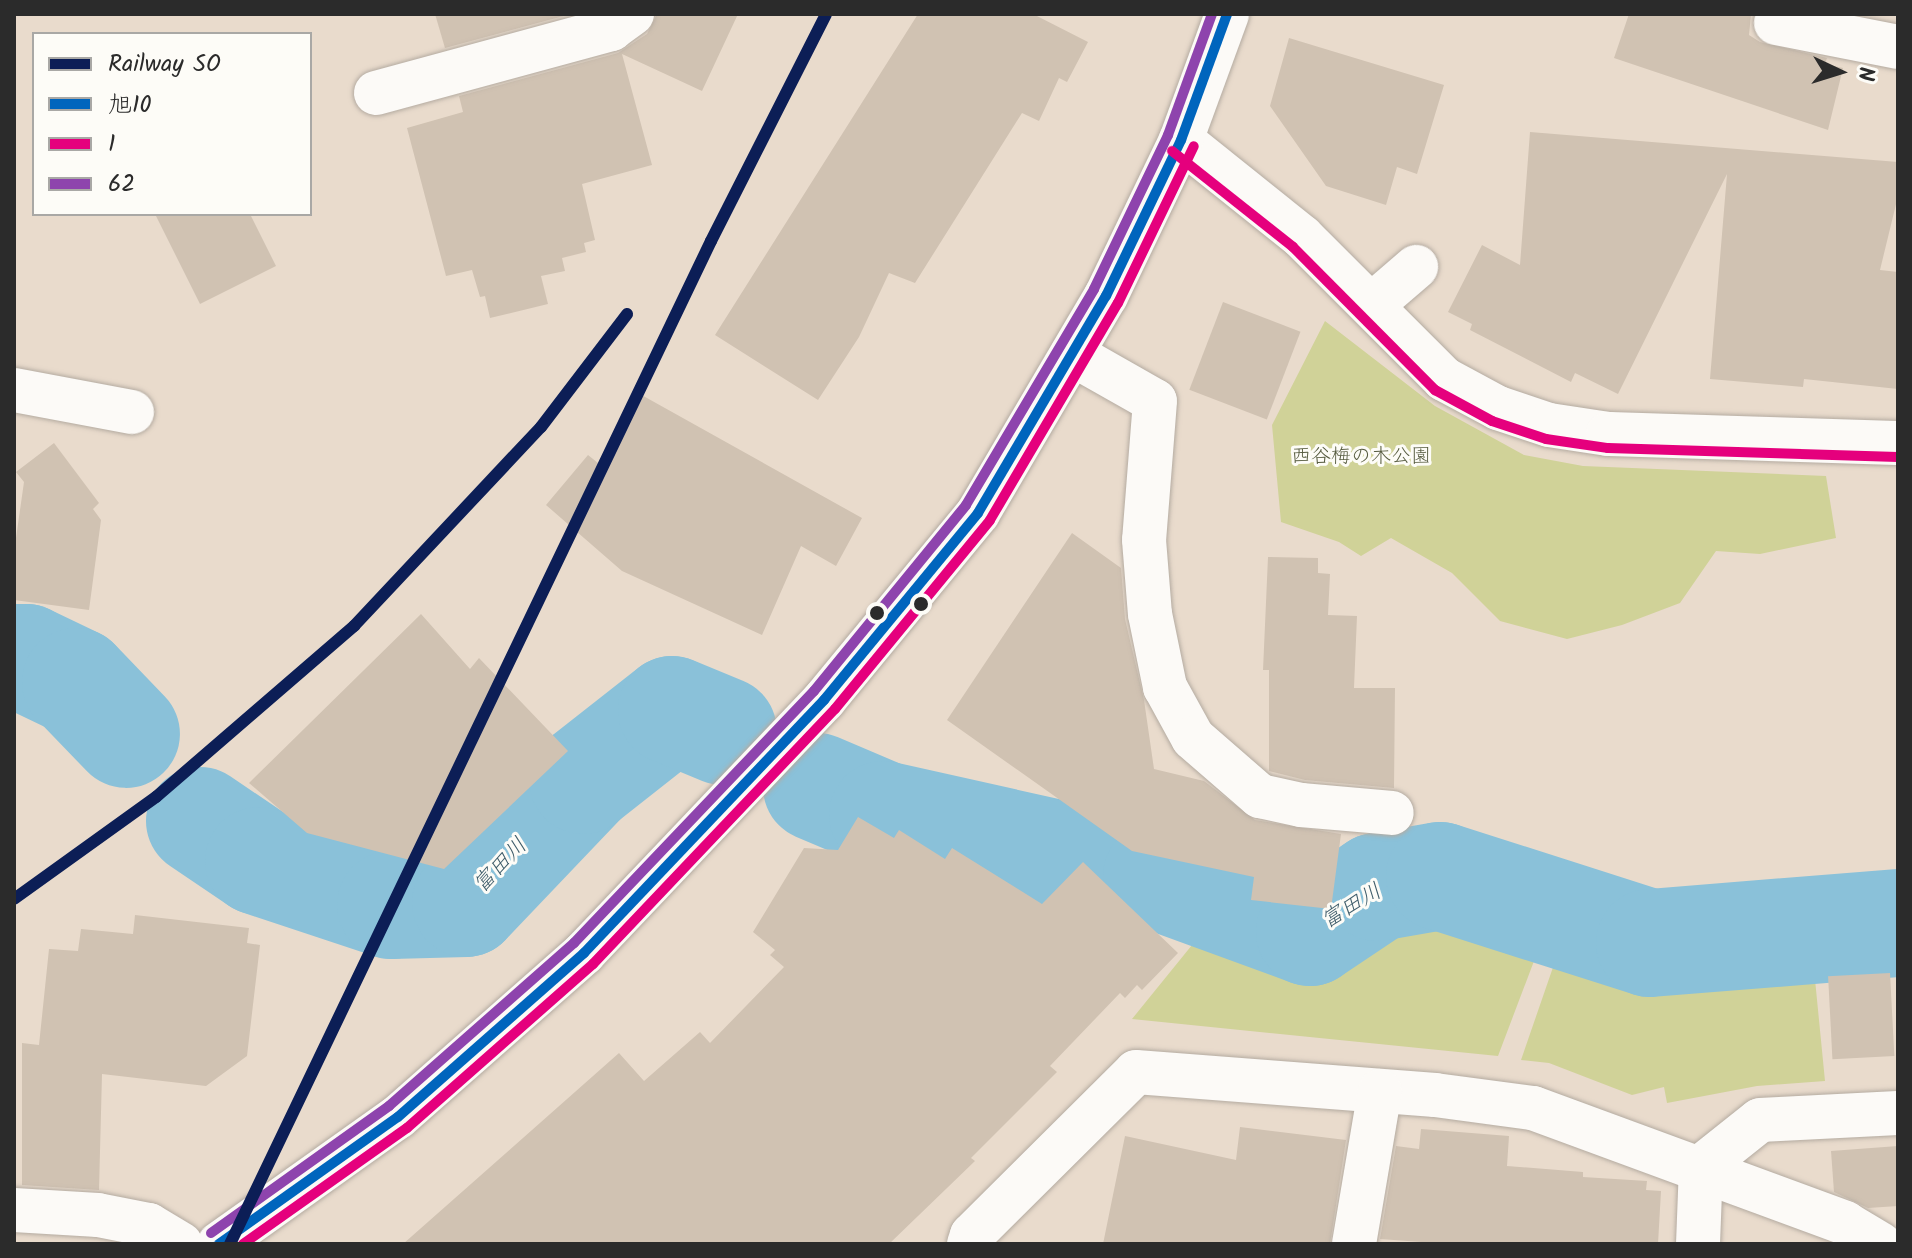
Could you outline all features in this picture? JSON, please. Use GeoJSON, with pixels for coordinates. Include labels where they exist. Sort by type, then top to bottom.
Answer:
{"type":"FeatureCollection","features":[{"type":"Feature","properties":{"kind":"main road"},"geometry":{"type":"LineString","coordinates":[[376,93],[611,29],[632,14]]}},
{"type":"Feature","properties":{"kind":"main road"},"geometry":{"type":"LineString","coordinates":[[219,1244],[398,1117],[584,953],[824,700],[969,525],[1106,296],[1181,140],[1227,14]]}},
{"type":"Feature","properties":{"kind":"main road"},"geometry":{"type":"LineString","coordinates":[[1776,23],[1898,47]]}},
{"type":"Feature","properties":{"kind":"main road"},"geometry":{"type":"LineString","coordinates":[[1181,140],[1302,237],[1373,304],[1444,379],[1498,408],[1549,425],[1608,434],[1898,443]]}},
{"type":"Feature","properties":{"kind":"main road"},"geometry":{"type":"LineString","coordinates":[[1373,304],[1416,267]]}},
{"type":"Feature","properties":{"kind":"main road"},"geometry":{"type":"LineString","coordinates":[[1072,354],[1155,401],[1144,540],[1150,614],[1165,687],[1193,738],[1260,796],[1301,805],[1392,813]]}},
{"type":"Feature","properties":{"kind":"main road"},"geometry":{"type":"LineString","coordinates":[[14,390],[132,412]]}},
{"type":"Feature","properties":{"kind":"main road"},"geometry":{"type":"LineString","coordinates":[[969,1244],[972,1235],[1136,1072],[1380,1091],[1533,1108],[1610,1138],[1701,1167],[1845,1223],[1880,1244]]}},
{"type":"Feature","properties":{"kind":"main road"},"geometry":{"type":"LineString","coordinates":[[1354,1244],[1380,1091]]}},
{"type":"Feature","properties":{"kind":"main road"},"geometry":{"type":"LineString","coordinates":[[1698,1244],[1701,1167],[1760,1120],[1898,1113]]}},
{"type":"Feature","properties":{"kind":"main road"},"geometry":{"type":"LineString","coordinates":[[14,1210],[98,1215],[149,1225],[181,1244]]}},
{"type":"Feature","properties":{"kind":"green space","name":"西谷梅の木公園"},"geometry":{"type":"Polygon","coordinates":[[[1325,321],[1435,406],[1524,455],[1583,466],[1826,476],[1836,538],[1760,554],[1716,551],[1680,603],[1622,625],[1567,639],[1500,621],[1452,573],[1391,538],[1361,556],[1339,542],[1281,522],[1272,425],[1325,321]]]}},
{"type":"Feature","properties":{"kind":"green space"},"geometry":{"type":"Polygon","coordinates":[[[1447,885],[1663,959],[1813,959],[1825,1081],[1757,1086],[1667,1103],[1664,1087],[1632,1095],[1549,1063],[1521,1060],[1560,947],[1455,909],[1447,885]]]}},
{"type":"Feature","properties":{"kind":"green space"},"geometry":{"type":"Polygon","coordinates":[[[1425,900],[1441,928],[1534,961],[1498,1056],[1132,1019],[1205,929],[1230,934],[1234,951],[1315,952],[1335,960],[1425,900]]]}},
{"type":"Feature","properties":{"kind":"building"},"geometry":{"type":"Polygon","coordinates":[[[435,14],[571,14],[445,48],[435,14]]]}},
{"type":"Feature","properties":{"kind":"building"},"geometry":{"type":"Polygon","coordinates":[[[657,14],[738,14],[702,91],[622,54],[652,165],[582,184],[595,240],[584,243],[586,252],[562,258],[565,271],[541,276],[548,304],[490,318],[485,296],[480,297],[472,270],[446,276],[407,128],[463,112],[459,96],[618,53],[647,34],[657,14]]]}},
{"type":"Feature","properties":{"kind":"building"},"geometry":{"type":"Polygon","coordinates":[[[918,14],[1033,14],[1088,42],[1067,82],[1059,78],[1039,121],[1022,113],[915,283],[889,273],[859,337],[818,400],[715,335],[918,14]]]}},
{"type":"Feature","properties":{"kind":"building"},"geometry":{"type":"Polygon","coordinates":[[[1629,14],[1751,14],[1749,35],[1760,42],[1827,58],[1825,64],[1843,68],[1828,130],[1614,58],[1629,14]]]}},
{"type":"Feature","properties":{"kind":"building"},"geometry":{"type":"Polygon","coordinates":[[[1289,38],[1444,85],[1417,174],[1397,167],[1386,205],[1326,186],[1270,106],[1289,38]]]}},
{"type":"Feature","properties":{"kind":"building"},"geometry":{"type":"Polygon","coordinates":[[[1530,132],[1898,162],[1898,196],[1880,270],[1898,272],[1898,389],[1804,379],[1803,387],[1710,379],[1727,174],[1618,394],[1575,373],[1571,382],[1470,330],[1472,324],[1448,312],[1482,245],[1520,265],[1530,132]]]}},
{"type":"Feature","properties":{"kind":"building"},"geometry":{"type":"Polygon","coordinates":[[[156,216],[251,216],[276,266],[200,304],[156,216]]]}},
{"type":"Feature","properties":{"kind":"building"},"geometry":{"type":"Polygon","coordinates":[[[1223,302],[1300,332],[1267,420],[1189,390],[1223,302]]]}},
{"type":"Feature","properties":{"kind":"building"},"geometry":{"type":"Polygon","coordinates":[[[638,393],[862,518],[836,566],[801,546],[762,635],[622,571],[546,505],[588,455],[598,463],[638,393]]]}},
{"type":"Feature","properties":{"kind":"building"},"geometry":{"type":"Polygon","coordinates":[[[54,443],[99,503],[93,509],[101,520],[89,610],[14,600],[14,552],[24,482],[16,472],[54,443]]]}},
{"type":"Feature","properties":{"kind":"building"},"geometry":{"type":"Polygon","coordinates":[[[1072,533],[1121,568],[1125,619],[1144,700],[1154,769],[1204,781],[1255,820],[1341,834],[1331,909],[1251,900],[1254,877],[1132,851],[947,720],[1072,533]]]}},
{"type":"Feature","properties":{"kind":"building"},"geometry":{"type":"Polygon","coordinates":[[[1268,557],[1318,558],[1318,573],[1330,574],[1328,615],[1357,616],[1354,688],[1395,688],[1394,788],[1305,780],[1269,771],[1269,670],[1263,670],[1268,557]]]}},
{"type":"Feature","properties":{"kind":"building"},"geometry":{"type":"Polygon","coordinates":[[[421,614],[470,669],[479,658],[568,751],[444,869],[307,833],[249,783],[421,614]]]}},
{"type":"Feature","properties":{"kind":"building"},"geometry":{"type":"Polygon","coordinates":[[[858,817],[894,838],[899,830],[945,859],[952,848],[1042,904],[1083,862],[1178,953],[1142,990],[1137,985],[1125,998],[1120,993],[1050,1066],[1057,1072],[971,1158],[975,1161],[889,1244],[403,1244],[619,1053],[644,1081],[700,1032],[710,1043],[784,967],[770,955],[775,950],[753,932],[804,848],[838,850],[858,817]]]}},
{"type":"Feature","properties":{"kind":"building"},"geometry":{"type":"Polygon","coordinates":[[[135,915],[249,928],[247,943],[260,945],[247,1056],[206,1086],[102,1074],[99,1190],[22,1185],[22,1043],[39,1045],[49,949],[78,951],[81,929],[133,934],[135,915]]]}},
{"type":"Feature","properties":{"kind":"building"},"geometry":{"type":"Polygon","coordinates":[[[1890,973],[1894,1056],[1832,1059],[1828,976],[1890,973]]]}},
{"type":"Feature","properties":{"kind":"building"},"geometry":{"type":"Polygon","coordinates":[[[1240,1127],[1346,1140],[1330,1244],[1103,1244],[1125,1136],[1236,1160],[1240,1127]]]}},
{"type":"Feature","properties":{"kind":"building"},"geometry":{"type":"Polygon","coordinates":[[[1421,1129],[1509,1136],[1507,1166],[1583,1172],[1583,1177],[1647,1181],[1646,1190],[1661,1191],[1658,1244],[1449,1244],[1380,1239],[1396,1146],[1419,1149],[1421,1129]]]}},
{"type":"Feature","properties":{"kind":"building"},"geometry":{"type":"Polygon","coordinates":[[[1898,1146],[1898,1206],[1868,1208],[1834,1192],[1831,1151],[1898,1146]]]}},
{"type":"Feature","properties":{"kind":"waterway","name":"富田川"},"geometry":{"type":"LineString","coordinates":[[14,658],[26,658],[76,682],[126,734]]}},
{"type":"Feature","properties":{"kind":"waterway","name":"富田川"},"geometry":{"type":"LineString","coordinates":[[200,821],[259,861],[391,905],[466,903],[583,780],[672,710],[723,731]]}},
{"type":"Feature","properties":{"kind":"waterway","name":"富田川"},"geometry":{"type":"LineString","coordinates":[[817,787],[883,815],[1157,876],[1310,932],[1377,887],[1440,876],[1650,943],[1898,923]]}},
{"type":"Feature","properties":{"kind":"rail line","name":"SO"},"geometry":{"type":"LineString","coordinates":[[230,1244],[711,241],[826,14]]}},
{"type":"Feature","properties":{"kind":"rail line","name":"SO"},"geometry":{"type":"LineString","coordinates":[[14,899],[156,797],[354,626],[541,427],[627,314]]}},
{"type":"Feature","properties":{"kind":"transit line","name":"62"},"geometry":{"type":"LineString","coordinates":[[211,1233],[389,1106],[574,943],[814,691],[966,505],[1094,289],[1168,135],[1212,14]]}},
{"type":"Feature","properties":{"kind":"transit line","name":"旭10"},"geometry":{"type":"LineString","coordinates":[[219,1244],[398,1117],[584,953],[824,700],[978,513],[1106,296],[1181,140],[1227,14]]}},
{"type":"Feature","properties":{"kind":"transit line","name":"1"},"geometry":{"type":"LineString","coordinates":[[243,1244],[407,1128],[593,964],[835,709],[990,520],[1118,303],[1194,146]]}},
{"type":"Feature","properties":{"kind":"transit line","name":"1"},"geometry":{"type":"LineString","coordinates":[[1172,151],[1293,247],[1435,390],[1492,421],[1546,439],[1608,448],[1898,457]]}}]}
